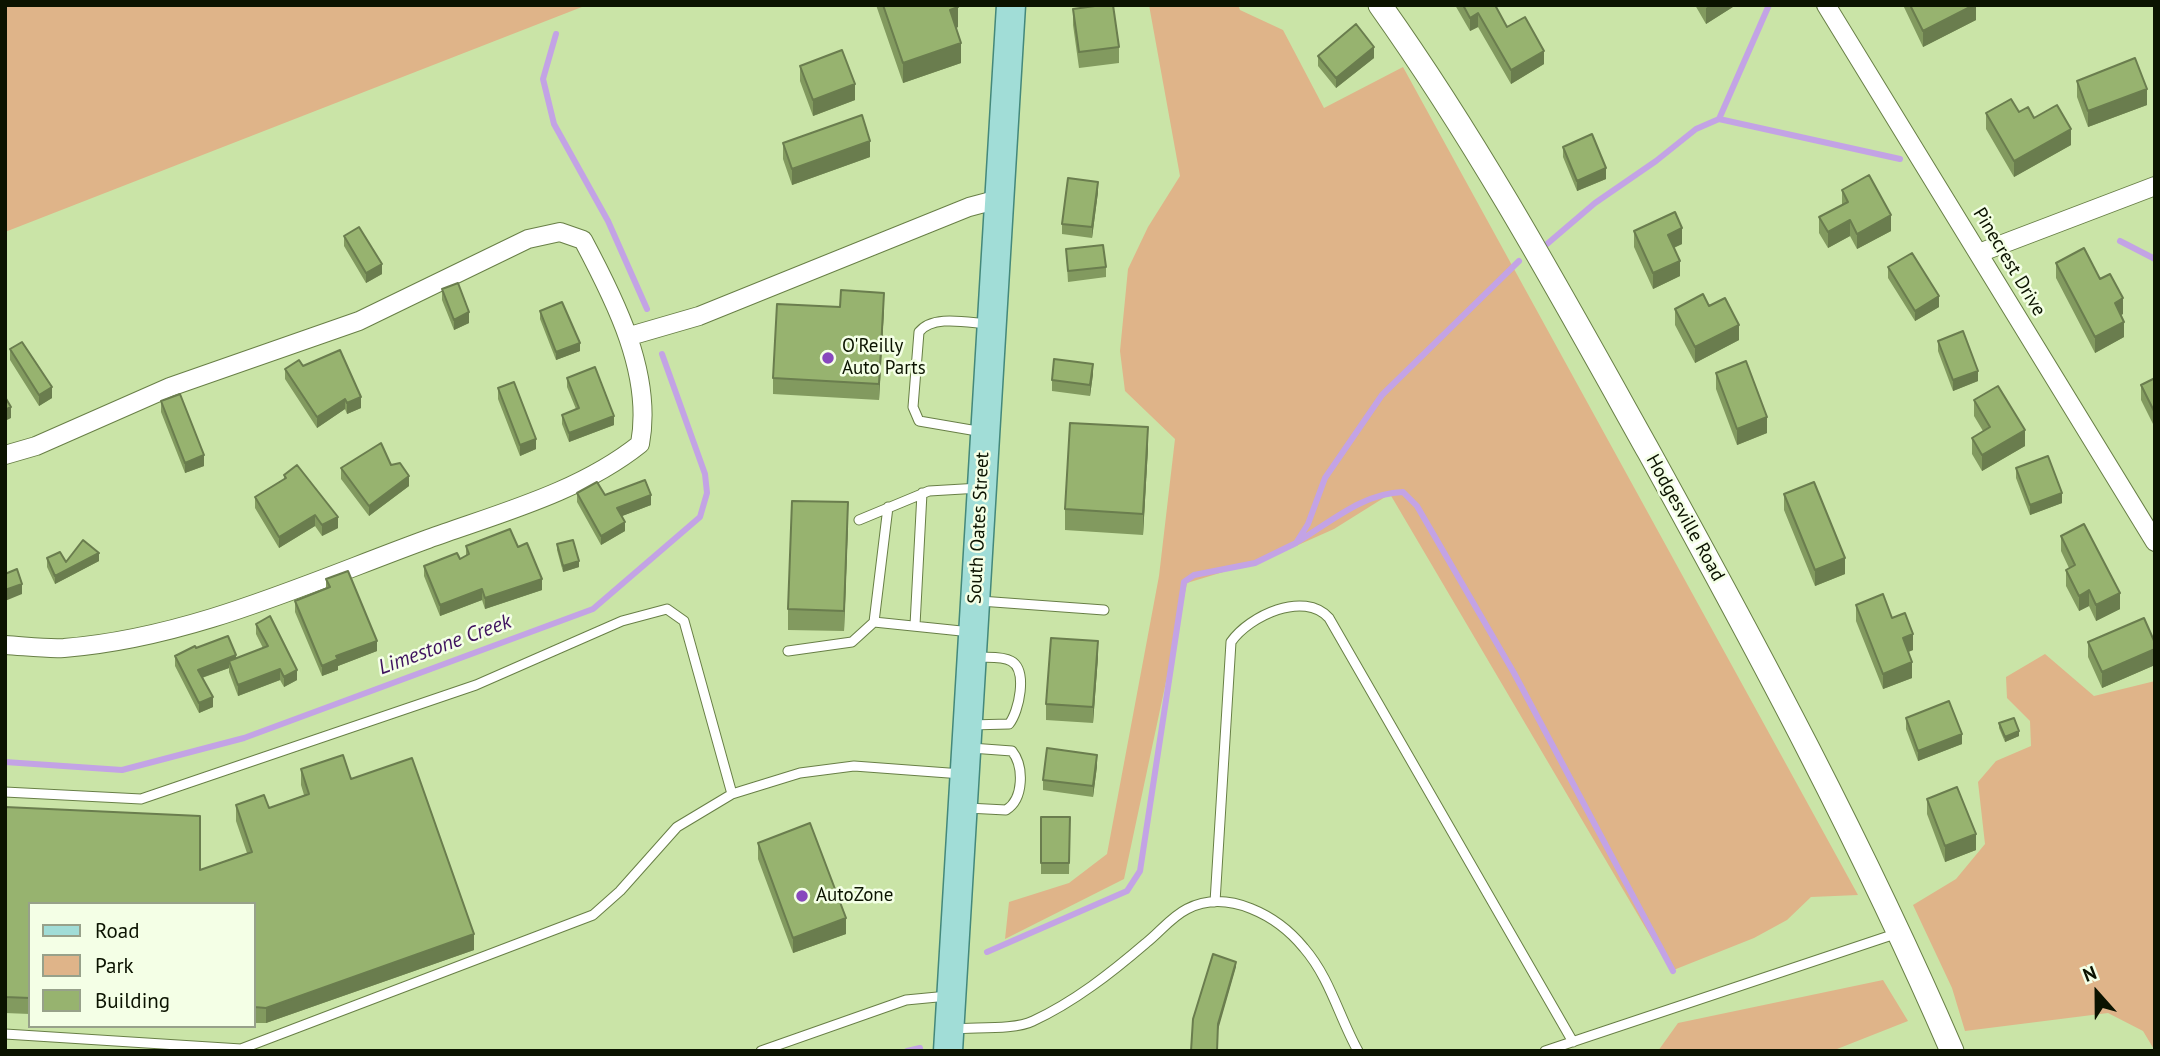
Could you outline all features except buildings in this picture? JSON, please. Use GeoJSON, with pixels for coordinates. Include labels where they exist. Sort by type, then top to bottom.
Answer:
{"type":"FeatureCollection","features":[{"type":"Feature","properties":{"kind":"main road","name":"South Oates Street"},"geometry":{"type":"LineString","coordinates":[[948,1040],[1011,5]]}},
{"type":"Feature","properties":{"kind":"street","name":"Hodgesville Road"},"geometry":{"type":"LineString","coordinates":[[1380,5],[1466,133],[1595,356],[1774,682],[1901,932],[1952,1051]]}},
{"type":"Feature","properties":{"kind":"street","name":"Pinecrest Drive"},"geometry":{"type":"LineString","coordinates":[[1826,5],[2153,534]]}},
{"type":"Feature","properties":{"kind":"street"},"geometry":{"type":"LineString","coordinates":[[1979,253],[2155,186]]}},
{"type":"Feature","properties":{"kind":"street"},"geometry":{"type":"LineString","coordinates":[[629,336],[699,316],[969,206],[999,198]]}},
{"type":"Feature","properties":{"kind":"street"},"geometry":{"type":"LineString","coordinates":[[5,455],[36,446],[170,387],[359,321],[528,239],[560,232],[583,240],[629,336],[645,419],[640,444],[614,465],[550,494],[199,623],[129,639],[62,648],[5,646]]}},
{"type":"Feature","properties":{"kind":"lane"},"geometry":{"type":"LineString","coordinates":[[985,432],[919,421],[912,407],[919,332],[923,326],[940,322],[992,325]]}},
{"type":"Feature","properties":{"kind":"lane"},"geometry":{"type":"LineString","coordinates":[[859,520],[922,494],[981,488]]}},
{"type":"Feature","properties":{"kind":"lane"},"geometry":{"type":"LineString","coordinates":[[915,625],[922,494]]}},
{"type":"Feature","properties":{"kind":"lane"},"geometry":{"type":"LineString","coordinates":[[788,651],[852,642],[874,622],[888,507]]}},
{"type":"Feature","properties":{"kind":"lane"},"geometry":{"type":"LineString","coordinates":[[975,601],[1104,610]]}},
{"type":"Feature","properties":{"kind":"lane"},"geometry":{"type":"LineString","coordinates":[[1215,902],[1231,642],[1242,626],[1254,618],[1307,604],[1319,607],[1329,618],[1573,1042]]}},
{"type":"Feature","properties":{"kind":"lane"},"geometry":{"type":"LineString","coordinates":[[5,792],[141,799],[476,685],[622,621],[667,609],[684,621],[732,794]]}},
{"type":"Feature","properties":{"kind":"lane"},"geometry":{"type":"LineString","coordinates":[[874,622],[915,625],[972,644],[1014,663],[1020,671],[1018,713],[1009,724],[966,749]]}},
{"type":"Feature","properties":{"kind":"lane"},"geometry":{"type":"LineString","coordinates":[[5,1034],[241,1049],[593,915],[620,891],[677,827],[732,794],[800,773],[966,749],[1012,751],[1021,767],[1017,795],[1011,807],[1006,810],[962,808]]}},
{"type":"Feature","properties":{"kind":"lane"},"geometry":{"type":"LineString","coordinates":[[948,1040],[1029,1023],[1063,1006],[1107,975],[1172,919],[1189,908],[1215,902],[1248,907],[1284,926],[1306,949],[1327,981],[1345,1027],[1358,1051]]}},
{"type":"Feature","properties":{"kind":"lane"},"geometry":{"type":"LineString","coordinates":[[1545,1051],[1901,932]]}},
{"type":"Feature","properties":{"kind":"lane"},"geometry":{"type":"LineString","coordinates":[[761,1051],[906,1000],[950,996]]}},
{"type":"Feature","properties":{"kind":"green space"},"geometry":{"type":"Polygon","coordinates":[[[5,5],[587,5],[5,232],[5,5]]]}},
{"type":"Feature","properties":{"kind":"green space"},"geometry":{"type":"Polygon","coordinates":[[[1149,5],[1238,5],[1240,10],[1283,30],[1324,108],[1403,67],[1858,895],[1811,897],[1787,920],[1754,938],[1671,971],[1390,494],[1334,529],[1269,558],[1187,583],[1124,879],[1005,939],[1009,902],[1069,883],[1107,854],[1159,576],[1175,439],[1125,391],[1120,351],[1128,269],[1148,227],[1180,176],[1149,5]]]}},
{"type":"Feature","properties":{"kind":"green space"},"geometry":{"type":"Polygon","coordinates":[[[2045,654],[2094,696],[2155,681],[2155,1051],[2143,1031],[2108,1013],[1965,1031],[1952,988],[1913,905],[1956,879],[1985,844],[1978,782],[1996,761],[2031,746],[2030,721],[2007,698],[2006,677],[2045,654]]]}},
{"type":"Feature","properties":{"kind":"green space"},"geometry":{"type":"Polygon","coordinates":[[[1883,980],[1908,1021],[1832,1051],[1658,1051],[1678,1023],[1883,980]]]}},
{"type":"Feature","properties":{"kind":"waterway"},"geometry":{"type":"LineString","coordinates":[[1719,119],[1769,5]]}},
{"type":"Feature","properties":{"kind":"waterway","name":"Limestone Creek"},"geometry":{"type":"LineString","coordinates":[[556,34],[543,79],[554,124],[608,221],[647,309]]}},
{"type":"Feature","properties":{"kind":"waterway"},"geometry":{"type":"LineString","coordinates":[[1547,244],[1595,203],[1656,161],[1696,129],[1719,119],[1900,159]]}},
{"type":"Feature","properties":{"kind":"waterway"},"geometry":{"type":"LineString","coordinates":[[2120,241],[2155,259]]}},
{"type":"Feature","properties":{"kind":"waterway"},"geometry":{"type":"LineString","coordinates":[[987,952],[1127,891],[1140,871],[1184,582],[1194,575],[1255,563],[1296,543],[1308,524],[1325,478],[1382,395],[1519,261]]}},
{"type":"Feature","properties":{"kind":"waterway","name":"Limestone Creek"},"geometry":{"type":"LineString","coordinates":[[5,762],[122,770],[244,738],[593,609],[700,517],[707,493],[705,474],[662,354]]}},
{"type":"Feature","properties":{"kind":"waterway"},"geometry":{"type":"LineString","coordinates":[[1299,541],[1349,509],[1375,497],[1403,492],[1417,506],[1514,673],[1673,971]]}},
{"type":"Feature","properties":{"kind":"waterway"},"geometry":{"type":"LineString","coordinates":[[907,1051],[920,1048]]}},
{"type":"Feature","properties":{"kind":"place","name":"O'Reilly Auto Parts"},"geometry":{"type":"Point","coordinates":[828,358]}},
{"type":"Feature","properties":{"kind":"place","name":"AutoZone"},"geometry":{"type":"Point","coordinates":[802,896]}}]}
